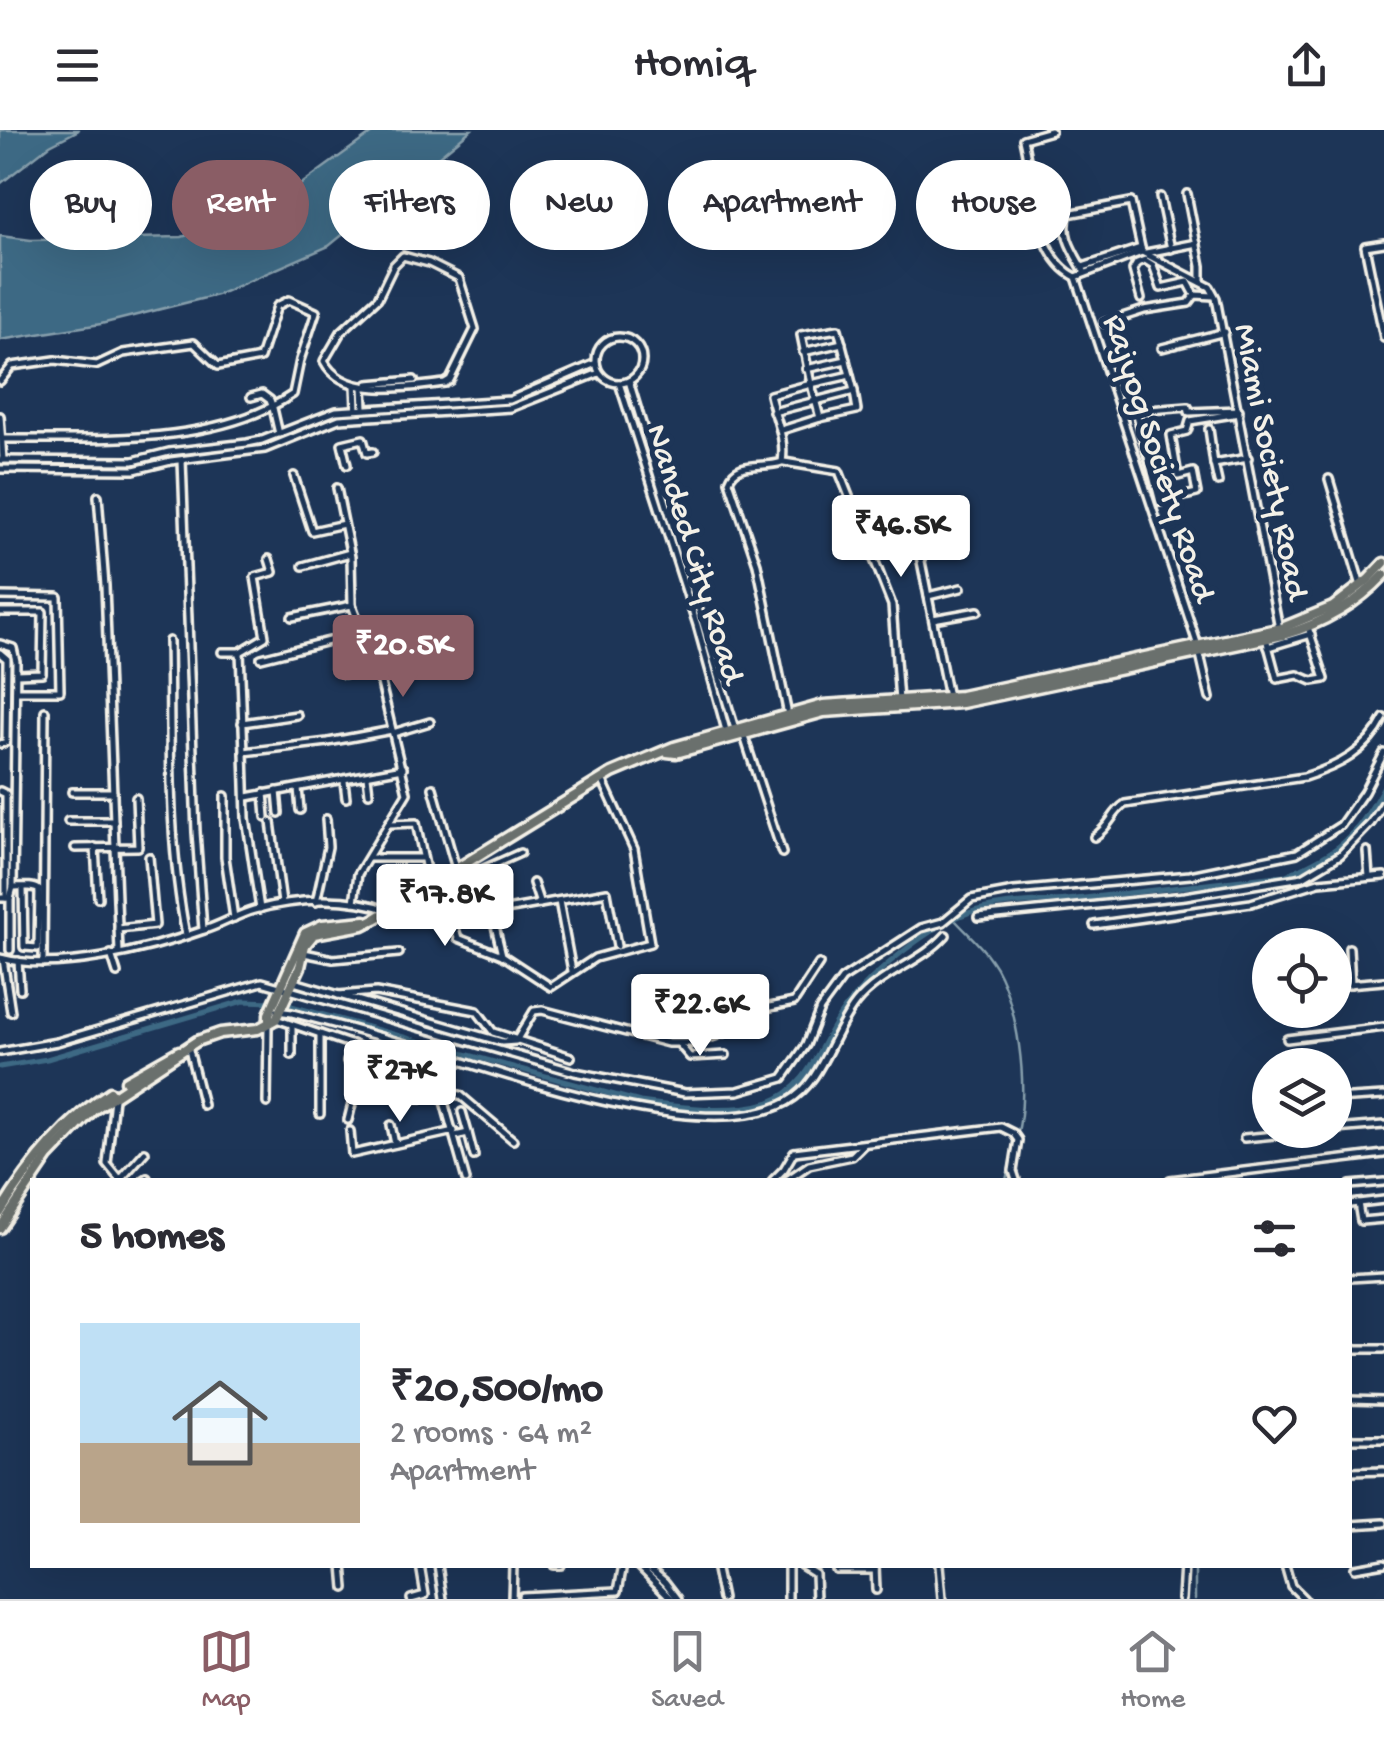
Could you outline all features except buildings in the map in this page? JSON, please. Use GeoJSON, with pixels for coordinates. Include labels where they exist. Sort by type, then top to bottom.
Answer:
{"type":"FeatureCollection","features":[{"type":"Feature","properties":{"kind":"main road"},"geometry":{"type":"LineString","coordinates":[[0,1213],[49,1147],[86,1109],[152,1065],[214,1034],[252,1030],[274,1016],[296,966],[305,933],[316,927],[369,922],[602,779],[633,764],[788,715],[823,708],[939,706],[1279,629],[1320,614],[1361,586],[1384,563]]}},
{"type":"Feature","properties":{"kind":"main road"},"geometry":{"type":"LineString","coordinates":[[1199,650],[1267,643],[1309,630],[1352,603],[1384,576]]}},
{"type":"Feature","properties":{"kind":"main road"},"geometry":{"type":"LineString","coordinates":[[859,706],[988,695]]}},
{"type":"Feature","properties":{"kind":"main road"},"geometry":{"type":"LineString","coordinates":[[734,733],[823,708]]}},
{"type":"Feature","properties":{"kind":"main road"},"geometry":{"type":"LineString","coordinates":[[34,1178],[48,1157],[93,1110],[186,1048]]}},
{"type":"Feature","properties":{"kind":"main road"},"geometry":{"type":"LineString","coordinates":[[0,1228],[30,1184]]}},
{"type":"Feature","properties":{"kind":"street"},"geometry":{"type":"LineString","coordinates":[[1050,131],[1034,132],[1023,139],[1036,216],[1050,249],[1069,274],[1076,277],[1084,270],[1142,251],[1197,243]]}},
{"type":"Feature","properties":{"kind":"street"},"geometry":{"type":"LineString","coordinates":[[1187,194],[1201,282]]}},
{"type":"Feature","properties":{"kind":"street"},"geometry":{"type":"LineString","coordinates":[[1160,197],[1170,248]]}},
{"type":"Feature","properties":{"kind":"street"},"geometry":{"type":"LineString","coordinates":[[1084,270],[1070,251],[1064,220],[1068,214],[1131,202],[1142,251]]}},
{"type":"Feature","properties":{"kind":"street"},"geometry":{"type":"LineString","coordinates":[[1384,243],[1365,246],[1384,338]]}},
{"type":"Feature","properties":{"kind":"street","name":"Miami Society Road"},"geometry":{"type":"LineString","coordinates":[[1142,251],[1210,287],[1215,296],[1225,332],[1279,629]]}},
{"type":"Feature","properties":{"kind":"street"},"geometry":{"type":"LineString","coordinates":[[361,386],[391,388],[450,380],[476,325],[459,278],[403,256],[369,309],[341,332],[324,361],[325,366],[361,386],[414,380]]}},
{"type":"Feature","properties":{"kind":"street"},"geometry":{"type":"LineString","coordinates":[[1141,299],[1133,270],[1142,261],[1153,265],[1162,288],[1188,282],[1194,295]]}},
{"type":"Feature","properties":{"kind":"street","name":"Rajyog Society Road"},"geometry":{"type":"LineString","coordinates":[[1076,277],[1199,650],[1210,698]]}},
{"type":"Feature","properties":{"kind":"street"},"geometry":{"type":"LineString","coordinates":[[1194,295],[1215,296]]}},
{"type":"Feature","properties":{"kind":"street"},"geometry":{"type":"LineString","coordinates":[[1104,323],[1144,310],[1189,303],[1194,295]]}},
{"type":"Feature","properties":{"kind":"street"},"geometry":{"type":"LineString","coordinates":[[0,381],[12,366],[56,360],[98,365],[123,353],[194,343],[218,366],[260,358],[277,306],[289,300],[316,312],[294,394],[273,408],[218,426],[126,438],[2,439]]}},
{"type":"Feature","properties":{"kind":"street"},"geometry":{"type":"LineString","coordinates":[[782,430],[857,410],[838,328],[801,335],[820,418]]}},
{"type":"Feature","properties":{"kind":"street"},"geometry":{"type":"LineString","coordinates":[[1162,348],[1225,332]]}},
{"type":"Feature","properties":{"kind":"street","name":"Nanded City Road"},"geometry":{"type":"LineString","coordinates":[[2,460],[133,461],[246,443],[336,411],[510,400],[596,363],[603,343],[615,337],[628,338],[638,347],[642,359],[639,372],[629,381],[610,381],[600,373]]}},
{"type":"Feature","properties":{"kind":"street"},"geometry":{"type":"LineString","coordinates":[[803,352],[842,344]]}},
{"type":"Feature","properties":{"kind":"street"},"geometry":{"type":"LineString","coordinates":[[806,369],[846,360]]}},
{"type":"Feature","properties":{"kind":"street"},"geometry":{"type":"LineString","coordinates":[[0,469],[134,470],[264,449],[338,419],[512,408],[600,373],[596,363]]}},
{"type":"Feature","properties":{"kind":"street"},"geometry":{"type":"LineString","coordinates":[[782,462],[782,430],[770,394],[850,375]]}},
{"type":"Feature","properties":{"kind":"street","name":"Nanded City Road"},"geometry":{"type":"LineString","coordinates":[[629,381],[708,633],[734,733]]}},
{"type":"Feature","properties":{"kind":"street","name":"Nanded City Road"},"geometry":{"type":"LineString","coordinates":[[619,383],[734,733]]}},
{"type":"Feature","properties":{"kind":"street"},"geometry":{"type":"LineString","coordinates":[[360,408],[361,386]]}},
{"type":"Feature","properties":{"kind":"street"},"geometry":{"type":"LineString","coordinates":[[774,412],[854,391]]}},
{"type":"Feature","properties":{"kind":"street"},"geometry":{"type":"LineString","coordinates":[[251,397],[266,396],[279,434]]}},
{"type":"Feature","properties":{"kind":"street"},"geometry":{"type":"LineString","coordinates":[[1212,413],[1190,420],[1187,431],[1170,436],[1178,476],[1193,472],[1197,493],[1160,502],[1136,411],[1239,412]]}},
{"type":"Feature","properties":{"kind":"street"},"geometry":{"type":"LineString","coordinates":[[0,416],[2,460]]}},
{"type":"Feature","properties":{"kind":"street"},"geometry":{"type":"LineString","coordinates":[[1209,429],[1218,482]]}},
{"type":"Feature","properties":{"kind":"street"},"geometry":{"type":"LineString","coordinates":[[347,465],[342,444],[363,439],[366,453],[373,452]]}},
{"type":"Feature","properties":{"kind":"street"},"geometry":{"type":"LineString","coordinates":[[145,458],[148,467]]}},
{"type":"Feature","properties":{"kind":"street"},"geometry":{"type":"LineString","coordinates":[[1214,464],[1248,458]]}},
{"type":"Feature","properties":{"kind":"street"},"geometry":{"type":"LineString","coordinates":[[182,460],[196,832],[204,930]]}},
{"type":"Feature","properties":{"kind":"street"},"geometry":{"type":"LineString","coordinates":[[788,715],[757,564],[729,481],[732,472],[740,467],[782,462],[840,471],[892,604],[899,701]]}},
{"type":"Feature","properties":{"kind":"street"},"geometry":{"type":"LineString","coordinates":[[294,476],[312,531],[344,524]]}},
{"type":"Feature","properties":{"kind":"street"},"geometry":{"type":"LineString","coordinates":[[1329,479],[1361,586]]}},
{"type":"Feature","properties":{"kind":"street"},"geometry":{"type":"LineString","coordinates":[[337,488],[350,553],[352,605],[374,665],[408,792],[358,874],[354,902]]}},
{"type":"Feature","properties":{"kind":"street"},"geometry":{"type":"LineString","coordinates":[[98,496],[105,586],[117,972]]}},
{"type":"Feature","properties":{"kind":"street"},"geometry":{"type":"LineString","coordinates":[[910,506],[948,697]]}},
{"type":"Feature","properties":{"kind":"street"},"geometry":{"type":"LineString","coordinates":[[303,566],[350,553]]}},
{"type":"Feature","properties":{"kind":"street"},"geometry":{"type":"LineString","coordinates":[[222,652],[240,652],[265,637],[255,577],[273,572],[269,559]]}},
{"type":"Feature","properties":{"kind":"street"},"geometry":{"type":"LineString","coordinates":[[928,596],[960,588]]}},
{"type":"Feature","properties":{"kind":"street"},"geometry":{"type":"LineString","coordinates":[[0,596],[58,596],[60,691],[16,691]]}},
{"type":"Feature","properties":{"kind":"street"},"geometry":{"type":"LineString","coordinates":[[292,617],[352,605]]}},
{"type":"Feature","properties":{"kind":"street"},"geometry":{"type":"LineString","coordinates":[[933,619],[978,610]]}},
{"type":"Feature","properties":{"kind":"street"},"geometry":{"type":"LineString","coordinates":[[0,612],[59,612]]}},
{"type":"Feature","properties":{"kind":"street"},"geometry":{"type":"LineString","coordinates":[[42,673],[43,612]]}},
{"type":"Feature","properties":{"kind":"street"},"geometry":{"type":"LineString","coordinates":[[1267,643],[1277,679],[1298,675],[1312,682],[1325,679],[1309,630]]}},
{"type":"Feature","properties":{"kind":"street"},"geometry":{"type":"LineString","coordinates":[[262,658],[361,633]]}},
{"type":"Feature","properties":{"kind":"street"},"geometry":{"type":"LineString","coordinates":[[700,636],[708,633]]}},
{"type":"Feature","properties":{"kind":"street"},"geometry":{"type":"LineString","coordinates":[[169,641],[171,805],[178,897],[186,935]]}},
{"type":"Feature","properties":{"kind":"street"},"geometry":{"type":"LineString","coordinates":[[0,644],[13,648],[16,674],[14,858],[12,888],[5,898]]}},
{"type":"Feature","properties":{"kind":"street"},"geometry":{"type":"LineString","coordinates":[[240,652],[251,865],[260,909]]}},
{"type":"Feature","properties":{"kind":"street"},"geometry":{"type":"LineString","coordinates":[[0,653],[7,659],[3,674],[6,742],[0,744]]}},
{"type":"Feature","properties":{"kind":"street"},"geometry":{"type":"LineString","coordinates":[[344,674],[374,665]]}},
{"type":"Feature","properties":{"kind":"street"},"geometry":{"type":"LineString","coordinates":[[16,674],[60,673]]}},
{"type":"Feature","properties":{"kind":"street"},"geometry":{"type":"LineString","coordinates":[[43,964],[45,711]]}},
{"type":"Feature","properties":{"kind":"street"},"geometry":{"type":"LineString","coordinates":[[242,723],[297,715]]}},
{"type":"Feature","properties":{"kind":"street"},"geometry":{"type":"LineString","coordinates":[[1094,838],[1108,828],[1124,804],[1328,770],[1361,749],[1384,718]]}},
{"type":"Feature","properties":{"kind":"street"},"geometry":{"type":"LineString","coordinates":[[244,752],[351,739],[430,722]]}},
{"type":"Feature","properties":{"kind":"street"},"geometry":{"type":"LineString","coordinates":[[3,723],[16,723]]}},
{"type":"Feature","properties":{"kind":"street"},"geometry":{"type":"LineString","coordinates":[[734,733],[782,853]]}},
{"type":"Feature","properties":{"kind":"street"},"geometry":{"type":"LineString","coordinates":[[288,985],[576,1072],[685,1093],[738,1091],[783,1078],[806,1045],[820,1009],[842,979],[920,928],[944,922],[977,896],[1190,875],[1297,853],[1341,825],[1384,753]]}},
{"type":"Feature","properties":{"kind":"street"},"geometry":{"type":"LineString","coordinates":[[246,797],[403,768]]}},
{"type":"Feature","properties":{"kind":"street"},"geometry":{"type":"LineString","coordinates":[[366,776],[369,793]]}},
{"type":"Feature","properties":{"kind":"street"},"geometry":{"type":"LineString","coordinates":[[452,920],[458,938],[502,955],[551,988],[595,958],[650,944],[634,849],[602,779]]}},
{"type":"Feature","properties":{"kind":"street"},"geometry":{"type":"LineString","coordinates":[[344,781],[346,798]]}},
{"type":"Feature","properties":{"kind":"street"},"geometry":{"type":"LineString","coordinates":[[298,788],[300,810]]}},
{"type":"Feature","properties":{"kind":"street"},"geometry":{"type":"LineString","coordinates":[[433,788],[458,876],[466,877],[520,853]]}},
{"type":"Feature","properties":{"kind":"street"},"geometry":{"type":"LineString","coordinates":[[277,791],[279,813]]}},
{"type":"Feature","properties":{"kind":"street"},"geometry":{"type":"LineString","coordinates":[[0,792],[6,794],[3,858],[10,950]]}},
{"type":"Feature","properties":{"kind":"street"},"geometry":{"type":"LineString","coordinates":[[72,792],[112,792]]}},
{"type":"Feature","properties":{"kind":"street"},"geometry":{"type":"LineString","coordinates":[[264,793],[282,902]]}},
{"type":"Feature","properties":{"kind":"street"},"geometry":{"type":"LineString","coordinates":[[225,796],[225,856],[234,918]]}},
{"type":"Feature","properties":{"kind":"street"},"geometry":{"type":"LineString","coordinates":[[75,848],[138,846],[136,798]]}},
{"type":"Feature","properties":{"kind":"street"},"geometry":{"type":"LineString","coordinates":[[978,917],[1185,896],[1303,877],[1340,855],[1384,803]]}},
{"type":"Feature","properties":{"kind":"street"},"geometry":{"type":"LineString","coordinates":[[3,812],[15,812]]}},
{"type":"Feature","properties":{"kind":"street"},"geometry":{"type":"LineString","coordinates":[[316,902],[328,847],[326,819]]}},
{"type":"Feature","properties":{"kind":"street"},"geometry":{"type":"LineString","coordinates":[[68,821],[114,820]]}},
{"type":"Feature","properties":{"kind":"street"},"geometry":{"type":"LineString","coordinates":[[388,824],[416,823],[428,888],[444,921],[608,892],[618,946]]}},
{"type":"Feature","properties":{"kind":"street"},"geometry":{"type":"LineString","coordinates":[[95,847],[98,898]]}},
{"type":"Feature","properties":{"kind":"street"},"geometry":{"type":"LineString","coordinates":[[1367,851],[1369,877]]}},
{"type":"Feature","properties":{"kind":"street"},"geometry":{"type":"LineString","coordinates":[[118,928],[155,925],[150,857]]}},
{"type":"Feature","properties":{"kind":"street"},"geometry":{"type":"LineString","coordinates":[[3,858],[14,858]]}},
{"type":"Feature","properties":{"kind":"street"},"geometry":{"type":"LineString","coordinates":[[368,858],[423,858]]}},
{"type":"Feature","properties":{"kind":"street"},"geometry":{"type":"LineString","coordinates":[[393,878],[426,872]]}},
{"type":"Feature","properties":{"kind":"street"},"geometry":{"type":"LineString","coordinates":[[1094,924],[1252,903],[1319,882],[1384,876]]}},
{"type":"Feature","properties":{"kind":"street"},"geometry":{"type":"LineString","coordinates":[[533,884],[540,904]]}},
{"type":"Feature","properties":{"kind":"street"},"geometry":{"type":"LineString","coordinates":[[12,888],[23,888],[39,890],[38,948],[24,947],[23,888]]}},
{"type":"Feature","properties":{"kind":"street"},"geometry":{"type":"LineString","coordinates":[[559,901],[572,971]]}},
{"type":"Feature","properties":{"kind":"street"},"geometry":{"type":"LineString","coordinates":[[12,1012],[2,959],[68,964],[204,930],[282,902],[354,902],[390,911]]}},
{"type":"Feature","properties":{"kind":"street"},"geometry":{"type":"LineString","coordinates":[[492,913],[502,955]]}},
{"type":"Feature","properties":{"kind":"street"},"geometry":{"type":"LineString","coordinates":[[274,1016],[633,1108],[737,1116],[770,1109],[794,1097],[809,1082],[856,1002],[875,984],[946,935]]}},
{"type":"Feature","properties":{"kind":"street"},"geometry":{"type":"LineString","coordinates":[[299,952],[333,959],[399,953]]}},
{"type":"Feature","properties":{"kind":"street"},"geometry":{"type":"LineString","coordinates":[[18,962],[20,988]]}},
{"type":"Feature","properties":{"kind":"street"},"geometry":{"type":"LineString","coordinates":[[516,1041],[534,1012],[542,1010],[679,1044],[714,1038],[766,1008],[788,1005],[820,964]]}},
{"type":"Feature","properties":{"kind":"street"},"geometry":{"type":"LineString","coordinates":[[1352,984],[1384,980]]}},
{"type":"Feature","properties":{"kind":"street"},"geometry":{"type":"LineString","coordinates":[[0,1052],[57,1042],[262,982],[335,995],[502,1042],[516,1041]]}},
{"type":"Feature","properties":{"kind":"street"},"geometry":{"type":"LineString","coordinates":[[335,995],[376,992],[477,1012],[490,1031],[571,1057]]}},
{"type":"Feature","properties":{"kind":"street"},"geometry":{"type":"LineString","coordinates":[[274,1016],[292,1026],[404,1062],[442,1098],[466,1178]]}},
{"type":"Feature","properties":{"kind":"street"},"geometry":{"type":"LineString","coordinates":[[267,1103],[274,1016]]}},
{"type":"Feature","properties":{"kind":"street"},"geometry":{"type":"LineString","coordinates":[[292,1026],[292,1056]]}},
{"type":"Feature","properties":{"kind":"street"},"geometry":{"type":"LineString","coordinates":[[1287,1038],[1384,1027]]}},
{"type":"Feature","properties":{"kind":"street"},"geometry":{"type":"LineString","coordinates":[[320,1034],[320,1114]]}},
{"type":"Feature","properties":{"kind":"street"},"geometry":{"type":"LineString","coordinates":[[347,1062],[352,1044]]}},
{"type":"Feature","properties":{"kind":"street"},"geometry":{"type":"LineString","coordinates":[[679,1044],[690,1056],[726,1055]]}},
{"type":"Feature","properties":{"kind":"street"},"geometry":{"type":"LineString","coordinates":[[186,1048],[203,1105]]}},
{"type":"Feature","properties":{"kind":"street"},"geometry":{"type":"LineString","coordinates":[[348,1120],[366,1048]]}},
{"type":"Feature","properties":{"kind":"street"},"geometry":{"type":"LineString","coordinates":[[381,1088],[395,1092],[404,1062]]}},
{"type":"Feature","properties":{"kind":"street"},"geometry":{"type":"LineString","coordinates":[[407,1094],[414,1072]]}},
{"type":"Feature","properties":{"kind":"street"},"geometry":{"type":"LineString","coordinates":[[420,1099],[421,1079]]}},
{"type":"Feature","properties":{"kind":"street"},"geometry":{"type":"LineString","coordinates":[[437,1093],[460,1094],[514,1140]]}},
{"type":"Feature","properties":{"kind":"street"},"geometry":{"type":"LineString","coordinates":[[114,1096],[106,1164],[118,1178]]}},
{"type":"Feature","properties":{"kind":"street"},"geometry":{"type":"LineString","coordinates":[[1352,1099],[1384,1096]]}},
{"type":"Feature","properties":{"kind":"street"},"geometry":{"type":"LineString","coordinates":[[462,1112],[474,1156]]}},
{"type":"Feature","properties":{"kind":"street"},"geometry":{"type":"LineString","coordinates":[[1352,1127],[1384,1124]]}},
{"type":"Feature","properties":{"kind":"street"},"geometry":{"type":"LineString","coordinates":[[391,1125],[395,1144]]}},
{"type":"Feature","properties":{"kind":"street"},"geometry":{"type":"LineString","coordinates":[[774,1178],[794,1152],[1001,1127],[1016,1138],[1015,1178]]}},
{"type":"Feature","properties":{"kind":"street"},"geometry":{"type":"LineString","coordinates":[[350,1131],[352,1154],[468,1133]]}},
{"type":"Feature","properties":{"kind":"street"},"geometry":{"type":"LineString","coordinates":[[1244,1138],[1252,1137]]}},
{"type":"Feature","properties":{"kind":"street"},"geometry":{"type":"LineString","coordinates":[[791,1178],[810,1165],[852,1156],[865,1143]]}},
{"type":"Feature","properties":{"kind":"street"},"geometry":{"type":"LineString","coordinates":[[122,1178],[145,1152]]}},
{"type":"Feature","properties":{"kind":"street"},"geometry":{"type":"LineString","coordinates":[[1186,1178],[1384,1154]]}},
{"type":"Feature","properties":{"kind":"street"},"geometry":{"type":"LineString","coordinates":[[1352,1185],[1384,1182]]}},
{"type":"Feature","properties":{"kind":"street"},"geometry":{"type":"LineString","coordinates":[[1384,1200],[1354,1203],[1361,1221],[1384,1219]]}},
{"type":"Feature","properties":{"kind":"street"},"geometry":{"type":"LineString","coordinates":[[1352,1278],[1384,1276]]}},
{"type":"Feature","properties":{"kind":"street"},"geometry":{"type":"LineString","coordinates":[[1352,1349],[1384,1349]]}},
{"type":"Feature","properties":{"kind":"street"},"geometry":{"type":"LineString","coordinates":[[1352,1400],[1384,1401]]}},
{"type":"Feature","properties":{"kind":"street"},"geometry":{"type":"LineString","coordinates":[[1352,1439],[1384,1438]]}},
{"type":"Feature","properties":{"kind":"street"},"geometry":{"type":"LineString","coordinates":[[1352,1472],[1384,1472]]}},
{"type":"Feature","properties":{"kind":"street"},"geometry":{"type":"LineString","coordinates":[[1352,1525],[1384,1523]]}},
{"type":"Feature","properties":{"kind":"street"},"geometry":{"type":"LineString","coordinates":[[1355,1568],[1384,1563]]}},
{"type":"Feature","properties":{"kind":"street"},"geometry":{"type":"LineString","coordinates":[[342,1568],[345,1588]]}},
{"type":"Feature","properties":{"kind":"street"},"geometry":{"type":"LineString","coordinates":[[411,1599],[425,1595],[420,1568]]}},
{"type":"Feature","properties":{"kind":"street"},"geometry":{"type":"LineString","coordinates":[[438,1568],[442,1599]]}},
{"type":"Feature","properties":{"kind":"street"},"geometry":{"type":"LineString","coordinates":[[512,1599],[513,1568]]}},
{"type":"Feature","properties":{"kind":"street"},"geometry":{"type":"LineString","coordinates":[[522,1596],[618,1591],[623,1568]]}},
{"type":"Feature","properties":{"kind":"street"},"geometry":{"type":"LineString","coordinates":[[646,1568],[665,1582],[675,1599]]}},
{"type":"Feature","properties":{"kind":"street"},"geometry":{"type":"LineString","coordinates":[[717,1568],[722,1599]]}},
{"type":"Feature","properties":{"kind":"street"},"geometry":{"type":"LineString","coordinates":[[788,1568],[788,1599]]}},
{"type":"Feature","properties":{"kind":"street"},"geometry":{"type":"LineString","coordinates":[[806,1568],[815,1574],[816,1599]]}},
{"type":"Feature","properties":{"kind":"street"},"geometry":{"type":"LineString","coordinates":[[836,1570],[875,1568],[876,1590]]}},
{"type":"Feature","properties":{"kind":"street"},"geometry":{"type":"LineString","coordinates":[[939,1568],[942,1599]]}},
{"type":"Feature","properties":{"kind":"street"},"geometry":{"type":"LineString","coordinates":[[1182,1599],[1184,1568]]}},
{"type":"Feature","properties":{"kind":"street"},"geometry":{"type":"LineString","coordinates":[[1285,1568],[1292,1586],[1304,1599]]}},
{"type":"Feature","properties":{"kind":"water"},"geometry":{"type":"Polygon","coordinates":[[[0,130],[79,130],[50,145],[0,184],[0,130]]]}},
{"type":"Feature","properties":{"kind":"water"},"geometry":{"type":"Polygon","coordinates":[[[376,130],[471,130],[434,160],[335,160],[376,130]]]}},
{"type":"Feature","properties":{"kind":"water"},"geometry":{"type":"Polygon","coordinates":[[[329,164],[329,246],[217,295],[101,324],[0,340],[0,236],[30,240],[30,250],[152,250],[152,238],[172,237],[172,250],[309,250],[309,178],[329,164]]]}},
{"type":"Feature","properties":{"kind":"waterway"},"geometry":{"type":"LineString","coordinates":[[284,1004],[640,1102],[704,1108],[755,1106],[784,1095],[796,1085],[859,992],[903,951],[953,919],[1004,905],[1286,875],[1320,859],[1345,841],[1384,786]]}},
{"type":"Feature","properties":{"kind":"waterway"},"geometry":{"type":"LineString","coordinates":[[955,920],[991,960],[1015,1020],[1022,1070],[1017,1135]]}},
{"type":"Feature","properties":{"kind":"waterway"},"geometry":{"type":"LineString","coordinates":[[0,1067],[47,1059],[243,1001],[273,1002]]}},
{"type":"Feature","properties":{"kind":"waterway"},"geometry":{"type":"LineString","coordinates":[[1006,1178],[1015,1143]]}},
{"type":"Feature","properties":{"kind":"waterway"},"geometry":{"type":"LineString","coordinates":[[1195,1568],[1195,1599]]}}]}
